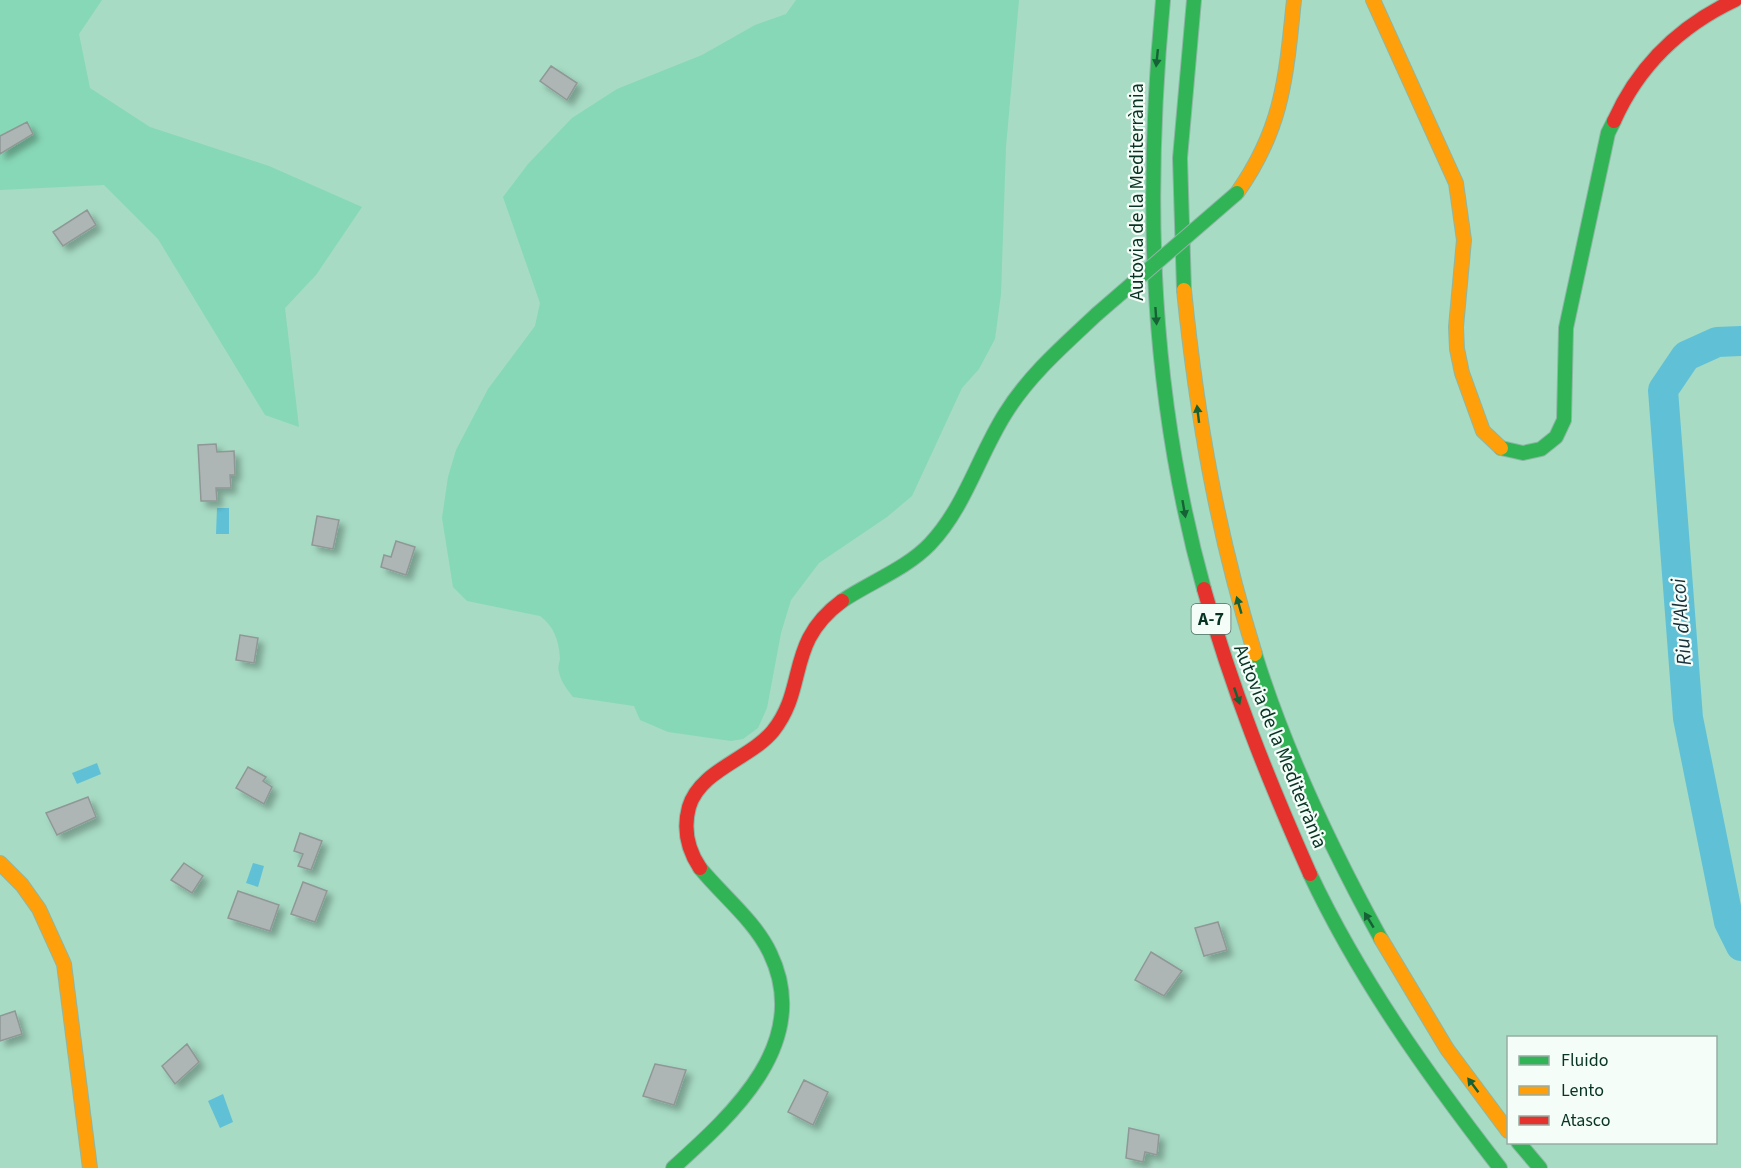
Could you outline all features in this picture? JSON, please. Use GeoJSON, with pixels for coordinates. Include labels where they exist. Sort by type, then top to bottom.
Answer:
{"type":"FeatureCollection","features":[{"type":"Feature","properties":{"kind":"main road","name":"Autovia de la Mediterrània"},"geometry":{"type":"LineString","coordinates":[[1163,0],[1152,142],[1156,319],[1166,402],[1189,534],[1216,637],[1245,722],[1276,795],[1339,930],[1394,1026],[1466,1128],[1500,1168]]}},
{"type":"Feature","properties":{"kind":"main road","name":"Autovia de la Mediterrània"},"geometry":{"type":"LineString","coordinates":[[1194,0],[1187,60],[1180,181],[1187,325],[1202,448],[1227,562],[1256,665],[1323,832],[1358,903],[1443,1045],[1507,1128]]}},
{"type":"Feature","properties":{"kind":"main road"},"geometry":{"type":"LineString","coordinates":[[673,1168],[716,1129],[759,1078],[778,1038],[784,992],[781,973],[762,936],[713,887],[692,855],[685,823],[689,807],[697,792],[708,781],[750,752],[772,733],[781,720],[797,659],[818,622],[845,599],[920,552],[937,537],[967,491],[992,436],[1024,386],[1097,314],[1237,193],[1258,166],[1276,126],[1282,101],[1294,0]]}},
{"type":"Feature","properties":{"kind":"main road"},"geometry":{"type":"LineString","coordinates":[[1373,0],[1456,183],[1464,240],[1456,327],[1462,373],[1479,423],[1489,439],[1504,450],[1523,453],[1541,449],[1549,443],[1556,437],[1564,420],[1566,328],[1608,133],[1617,113],[1635,80],[1659,50],[1705,14],[1735,0]]}},
{"type":"Feature","properties":{"kind":"main road"},"geometry":{"type":"LineString","coordinates":[[0,862],[25,886],[57,940],[64,964],[90,1168]]}},
{"type":"Feature","properties":{"kind":"main road"},"geometry":{"type":"LineString","coordinates":[[1519,1144],[1540,1168]]}},
{"type":"Feature","properties":{"kind":"green space"},"geometry":{"type":"Polygon","coordinates":[[[0,0],[102,0],[79,34],[90,88],[150,127],[269,166],[362,207],[316,275],[285,308],[299,427],[265,415],[158,239],[104,185],[0,190],[0,0]]]}},
{"type":"Feature","properties":{"kind":"green space"},"geometry":{"type":"Polygon","coordinates":[[[796,0],[1019,0],[1006,147],[1001,294],[995,339],[979,369],[962,388],[912,496],[887,517],[819,563],[791,600],[781,633],[767,708],[758,728],[743,739],[731,741],[668,732],[640,720],[634,706],[573,697],[560,676],[557,640],[545,620],[540,616],[467,601],[453,587],[442,518],[448,477],[456,450],[488,389],[535,326],[540,303],[503,197],[528,164],[572,118],[617,89],[702,55],[755,25],[786,14],[796,0]]]}},
{"type":"Feature","properties":{"kind":"water"},"geometry":{"type":"Polygon","coordinates":[[[217,508],[229,508],[229,534],[216,534],[217,508]]]}},
{"type":"Feature","properties":{"kind":"water"},"geometry":{"type":"Polygon","coordinates":[[[97,763],[101,774],[77,784],[72,773],[97,763]]]}},
{"type":"Feature","properties":{"kind":"water"},"geometry":{"type":"Polygon","coordinates":[[[253,863],[264,866],[258,887],[246,883],[253,863]]]}},
{"type":"Feature","properties":{"kind":"water"},"geometry":{"type":"Polygon","coordinates":[[[223,1094],[233,1122],[220,1128],[208,1101],[223,1094]]]}},
{"type":"Feature","properties":{"kind":"building"},"geometry":{"type":"Polygon","coordinates":[[[551,66],[577,83],[567,100],[540,81],[551,66]]]}},
{"type":"Feature","properties":{"kind":"building"},"geometry":{"type":"Polygon","coordinates":[[[27,122],[33,134],[0,154],[0,136],[27,122]]]}},
{"type":"Feature","properties":{"kind":"building"},"geometry":{"type":"Polygon","coordinates":[[[87,210],[96,225],[63,246],[53,232],[87,210]]]}},
{"type":"Feature","properties":{"kind":"building"},"geometry":{"type":"Polygon","coordinates":[[[216,444],[217,452],[234,451],[235,475],[230,475],[231,488],[216,488],[217,501],[201,501],[198,445],[216,444]]]}},
{"type":"Feature","properties":{"kind":"building"},"geometry":{"type":"Polygon","coordinates":[[[317,516],[339,520],[333,549],[312,545],[317,516]]]}},
{"type":"Feature","properties":{"kind":"building"},"geometry":{"type":"Polygon","coordinates":[[[396,541],[415,547],[406,575],[381,567],[384,555],[391,557],[396,541]]]}},
{"type":"Feature","properties":{"kind":"building"},"geometry":{"type":"Polygon","coordinates":[[[240,635],[258,638],[254,663],[236,660],[240,635]]]}},
{"type":"Feature","properties":{"kind":"building"},"geometry":{"type":"Polygon","coordinates":[[[248,767],[266,777],[263,781],[272,787],[264,804],[236,788],[248,767]]]}},
{"type":"Feature","properties":{"kind":"building"},"geometry":{"type":"Polygon","coordinates":[[[88,797],[96,817],[57,835],[46,813],[88,797]]]}},
{"type":"Feature","properties":{"kind":"building"},"geometry":{"type":"Polygon","coordinates":[[[300,833],[322,841],[311,870],[298,866],[303,854],[294,851],[300,833]]]}},
{"type":"Feature","properties":{"kind":"building"},"geometry":{"type":"Polygon","coordinates":[[[184,863],[203,876],[192,893],[171,880],[184,863]]]}},
{"type":"Feature","properties":{"kind":"building"},"geometry":{"type":"Polygon","coordinates":[[[303,882],[327,891],[315,922],[291,914],[303,882]]]}},
{"type":"Feature","properties":{"kind":"building"},"geometry":{"type":"Polygon","coordinates":[[[238,891],[279,905],[270,931],[228,918],[238,891]]]}},
{"type":"Feature","properties":{"kind":"building"},"geometry":{"type":"Polygon","coordinates":[[[1218,922],[1227,950],[1204,956],[1195,928],[1218,922]]]}},
{"type":"Feature","properties":{"kind":"building"},"geometry":{"type":"Polygon","coordinates":[[[1151,952],[1182,971],[1164,996],[1135,980],[1151,952]]]}},
{"type":"Feature","properties":{"kind":"building"},"geometry":{"type":"Polygon","coordinates":[[[15,1011],[22,1034],[0,1041],[0,1016],[15,1011]]]}},
{"type":"Feature","properties":{"kind":"building"},"geometry":{"type":"Polygon","coordinates":[[[187,1044],[199,1062],[175,1084],[162,1066],[187,1044]]]}},
{"type":"Feature","properties":{"kind":"building"},"geometry":{"type":"Polygon","coordinates":[[[655,1064],[686,1070],[674,1105],[643,1096],[655,1064]]]}},
{"type":"Feature","properties":{"kind":"building"},"geometry":{"type":"Polygon","coordinates":[[[804,1080],[828,1092],[813,1125],[788,1112],[804,1080]]]}},
{"type":"Feature","properties":{"kind":"building"},"geometry":{"type":"Polygon","coordinates":[[[1129,1128],[1159,1135],[1157,1155],[1145,1152],[1143,1162],[1126,1158],[1129,1128]]]}},
{"type":"Feature","properties":{"kind":"waterway","name":"Riu d'Alcoi"},"geometry":{"type":"LineString","coordinates":[[1741,341],[1717,342],[1686,356],[1663,390],[1688,718],[1729,922],[1741,946]]}},
{"type":"Feature","properties":{"kind":"traffic: fast"},"geometry":{"type":"LineString","coordinates":[[1163,0],[1154,149],[1153,223],[1156,297],[1162,370],[1172,443],[1186,516],[1204,589]]}},
{"type":"Feature","properties":{"kind":"traffic: fast"},"geometry":{"type":"LineString","coordinates":[[1184,290],[1180,158],[1194,0]]}},
{"type":"Feature","properties":{"kind":"traffic: fast"},"geometry":{"type":"LineString","coordinates":[[1501,448],[1523,453],[1541,449],[1556,437],[1564,420],[1566,328],[1608,133],[1614,121]]}},
{"type":"Feature","properties":{"kind":"traffic: fast"},"geometry":{"type":"LineString","coordinates":[[1097,314],[1237,193]]}},
{"type":"Feature","properties":{"kind":"traffic: fast"},"geometry":{"type":"LineString","coordinates":[[842,601],[910,561],[930,544],[953,514],[995,430],[1014,400],[1048,361],[1097,314]]}},
{"type":"Feature","properties":{"kind":"traffic: fast"},"geometry":{"type":"LineString","coordinates":[[1255,654],[1295,764],[1345,870],[1381,939]]}},
{"type":"Feature","properties":{"kind":"traffic: fast"},"geometry":{"type":"LineString","coordinates":[[673,1168],[720,1124],[761,1073],[774,1046],[782,1016],[781,986],[764,941],[700,868]]}},
{"type":"Feature","properties":{"kind":"traffic: fast"},"geometry":{"type":"LineString","coordinates":[[1310,874],[1373,989],[1421,1062],[1500,1168]]}},
{"type":"Feature","properties":{"kind":"traffic: fast"},"geometry":{"type":"LineString","coordinates":[[1520,1144],[1540,1168]]}},
{"type":"Feature","properties":{"kind":"traffic: slow"},"geometry":{"type":"LineString","coordinates":[[1237,193],[1264,146],[1280,101],[1294,0]]}},
{"type":"Feature","properties":{"kind":"traffic: slow"},"geometry":{"type":"LineString","coordinates":[[1373,0],[1456,183],[1464,240],[1456,327],[1457,349],[1462,373],[1483,431],[1501,448]]}},
{"type":"Feature","properties":{"kind":"traffic: slow"},"geometry":{"type":"LineString","coordinates":[[1184,290],[1195,383],[1210,474],[1230,564],[1255,654]]}},
{"type":"Feature","properties":{"kind":"traffic: slow"},"geometry":{"type":"LineString","coordinates":[[0,863],[22,885],[39,909],[64,964],[90,1168]]}},
{"type":"Feature","properties":{"kind":"traffic: slow"},"geometry":{"type":"LineString","coordinates":[[1381,939],[1447,1049],[1507,1130]]}},
{"type":"Feature","properties":{"kind":"traffic: jam"},"geometry":{"type":"LineString","coordinates":[[1614,121],[1636,82],[1663,49],[1696,22],[1735,0]]}},
{"type":"Feature","properties":{"kind":"traffic: jam"},"geometry":{"type":"LineString","coordinates":[[1204,589],[1226,663],[1252,734],[1310,874]]}},
{"type":"Feature","properties":{"kind":"traffic: jam"},"geometry":{"type":"LineString","coordinates":[[700,868],[692,854],[686,823],[689,807],[695,794],[714,774],[763,741],[773,731],[784,715],[791,698],[804,649],[812,633],[824,617],[842,601]]}}]}
